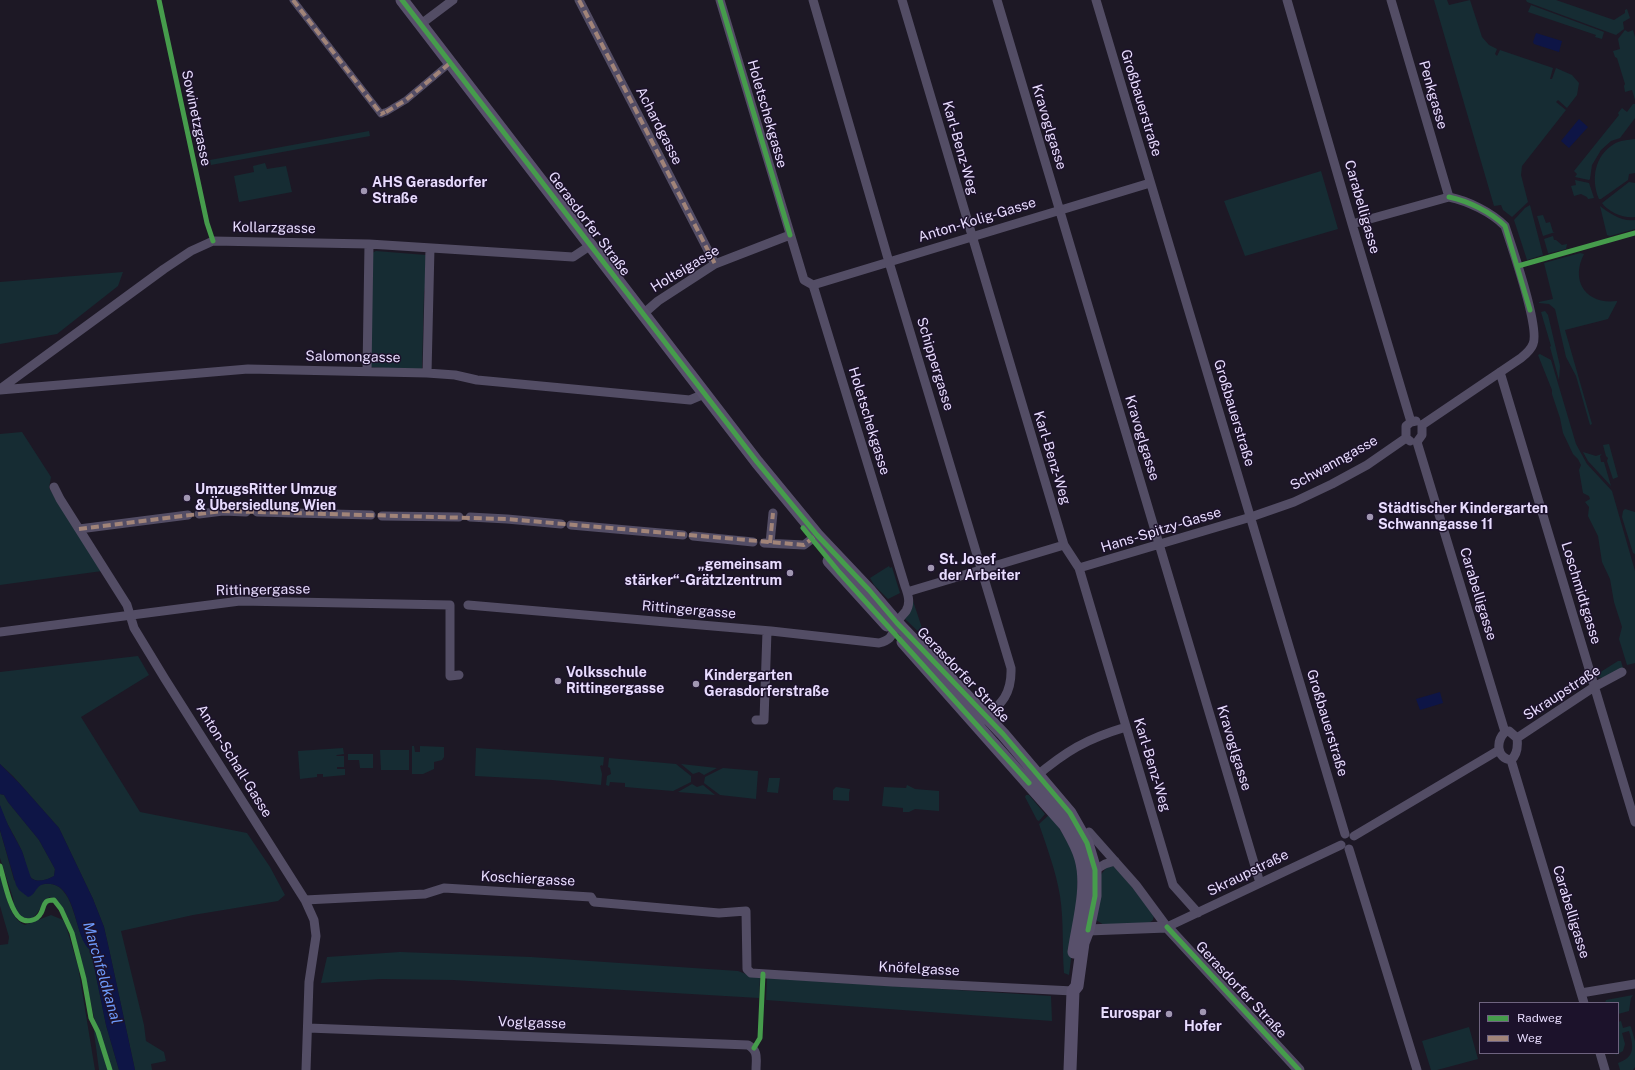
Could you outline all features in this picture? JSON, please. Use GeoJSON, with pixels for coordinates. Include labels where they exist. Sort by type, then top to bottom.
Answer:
{"type":"FeatureCollection","features":[{"type":"Feature","properties":{"kind":"main road","name":"Gerasdorfer Straße"},"geometry":{"type":"LineString","coordinates":[[402,0],[814,537],[869,590],[895,628],[981,722],[1003,734],[1033,779],[1070,813],[1087,843],[1089,870],[1095,896],[1088,930],[1083,943],[1077,986],[1073,991]]}},
{"type":"Feature","properties":{"kind":"main road","name":"Gerasdorfer Straße"},"geometry":{"type":"LineString","coordinates":[[1073,991],[1071,987],[1073,955],[1083,892],[1089,870]]}},
{"type":"Feature","properties":{"kind":"main road"},"geometry":{"type":"LineString","coordinates":[[1070,1070],[1073,991]]}},
{"type":"Feature","properties":{"kind":"street"},"geometry":{"type":"LineString","coordinates":[[293,0],[381,114],[406,100],[450,63]]}},
{"type":"Feature","properties":{"kind":"street"},"geometry":{"type":"LineString","coordinates":[[421,24],[454,0]]}},
{"type":"Feature","properties":{"kind":"street","name":"Achardgasse"},"geometry":{"type":"LineString","coordinates":[[579,0],[715,264]]}},
{"type":"Feature","properties":{"kind":"street","name":"Holetschekgasse"},"geometry":{"type":"LineString","coordinates":[[720,0],[790,236],[804,280],[813,285],[907,592],[909,603],[907,610],[895,628]]}},
{"type":"Feature","properties":{"kind":"street","name":"Schippergasse"},"geometry":{"type":"LineString","coordinates":[[813,0],[889,262],[1011,668],[1012,678],[1010,688],[1005,698],[999,707],[981,722]]}},
{"type":"Feature","properties":{"kind":"street","name":"Karl-Benz-Weg"},"geometry":{"type":"LineString","coordinates":[[902,0],[971,237],[1064,545],[1080,568],[1173,885],[1198,913]]}},
{"type":"Feature","properties":{"kind":"street","name":"Kravoglgasse"},"geometry":{"type":"LineString","coordinates":[[997,0],[1260,883]]}},
{"type":"Feature","properties":{"kind":"street","name":"Großbauerstraße"},"geometry":{"type":"LineString","coordinates":[[1096,0],[1251,517],[1349,835]]}},
{"type":"Feature","properties":{"kind":"street","name":"Carabelligasse"},"geometry":{"type":"LineString","coordinates":[[1287,0],[1411,422]]}},
{"type":"Feature","properties":{"kind":"street","name":"Penkgasse"},"geometry":{"type":"LineString","coordinates":[[1391,0],[1449,198]]}},
{"type":"Feature","properties":{"kind":"street","name":"Anton-Kolig-Gasse"},"geometry":{"type":"LineString","coordinates":[[813,285],[1150,183]]}},
{"type":"Feature","properties":{"kind":"street"},"geometry":{"type":"LineString","coordinates":[[1352,224],[1449,198],[1463,200],[1498,219],[1505,226],[1530,310],[1535,338],[1530,350],[1422,425]]}},
{"type":"Feature","properties":{"kind":"street","name":"Holteigasse"},"geometry":{"type":"LineString","coordinates":[[642,314],[658,301],[715,264],[754,248],[790,236]]}},
{"type":"Feature","properties":{"kind":"street","name":"Kollarzgasse"},"geometry":{"type":"LineString","coordinates":[[0,389],[170,265],[191,251],[213,241],[369,244],[572,257],[591,245]]}},
{"type":"Feature","properties":{"kind":"street"},"geometry":{"type":"LineString","coordinates":[[367,371],[369,244]]}},
{"type":"Feature","properties":{"kind":"street"},"geometry":{"type":"LineString","coordinates":[[426,373],[430,248]]}},
{"type":"Feature","properties":{"kind":"street","name":"Salomongasse"},"geometry":{"type":"LineString","coordinates":[[0,389],[248,369],[367,371],[455,375],[477,380],[690,400],[704,394]]}},
{"type":"Feature","properties":{"kind":"street","name":"Loschmidtgasse"},"geometry":{"type":"LineString","coordinates":[[1500,372],[1635,822]]}},
{"type":"Feature","properties":{"kind":"street"},"geometry":{"type":"LineString","coordinates":[[1416,421],[1422,425],[1422,435],[1417,442],[1410,442],[1406,438],[1406,426],[1411,422],[1416,421]]}},
{"type":"Feature","properties":{"kind":"street","name":"Schwanngasse"},"geometry":{"type":"LineString","coordinates":[[1251,517],[1294,502],[1332,484],[1367,465],[1406,438]]}},
{"type":"Feature","properties":{"kind":"street","name":"Carabelligasse"},"geometry":{"type":"LineString","coordinates":[[1417,442],[1505,732]]}},
{"type":"Feature","properties":{"kind":"street","name":"Anton-Schall-Gasse"},"geometry":{"type":"LineString","coordinates":[[54,487],[127,605],[134,628],[165,680],[305,900],[314,920],[316,936],[309,982],[306,1070]]}},
{"type":"Feature","properties":{"kind":"street"},"geometry":{"type":"LineString","coordinates":[[199,514],[223,511],[246,512]]}},
{"type":"Feature","properties":{"kind":"street"},"geometry":{"type":"LineString","coordinates":[[257,512],[371,515]]}},
{"type":"Feature","properties":{"kind":"street"},"geometry":{"type":"LineString","coordinates":[[773,513],[767,543],[804,545],[814,537]]}},
{"type":"Feature","properties":{"kind":"street"},"geometry":{"type":"LineString","coordinates":[[79,529],[188,515]]}},
{"type":"Feature","properties":{"kind":"street"},"geometry":{"type":"LineString","coordinates":[[382,516],[459,517]]}},
{"type":"Feature","properties":{"kind":"street","name":"Hans-Spitzy-Gasse"},"geometry":{"type":"LineString","coordinates":[[1080,568],[1251,517]]}},
{"type":"Feature","properties":{"kind":"street"},"geometry":{"type":"LineString","coordinates":[[470,518],[507,519],[561,524]]}},
{"type":"Feature","properties":{"kind":"street"},"geometry":{"type":"LineString","coordinates":[[571,525],[683,535]]}},
{"type":"Feature","properties":{"kind":"street"},"geometry":{"type":"LineString","coordinates":[[693,536],[753,542]]}},
{"type":"Feature","properties":{"kind":"street"},"geometry":{"type":"LineString","coordinates":[[907,592],[1064,545]]}},
{"type":"Feature","properties":{"kind":"street","name":"Rittingergasse"},"geometry":{"type":"LineString","coordinates":[[0,632],[240,601],[450,605],[450,676],[459,676]]}},
{"type":"Feature","properties":{"kind":"street","name":"Rittingergasse"},"geometry":{"type":"LineString","coordinates":[[468,605],[767,631],[879,643],[887,641],[895,628]]}},
{"type":"Feature","properties":{"kind":"street"},"geometry":{"type":"LineString","coordinates":[[756,720],[764,720],[767,631]]}},
{"type":"Feature","properties":{"kind":"street","name":"Skraupstraße"},"geometry":{"type":"LineString","coordinates":[[1517,738],[1594,687],[1622,672]]}},
{"type":"Feature","properties":{"kind":"street"},"geometry":{"type":"LineString","coordinates":[[1033,779],[1074,747],[1102,734],[1126,727]]}},
{"type":"Feature","properties":{"kind":"street"},"geometry":{"type":"LineString","coordinates":[[1509,731],[1517,738],[1518,746],[1516,753],[1511,760],[1502,756],[1499,750],[1499,742],[1505,732],[1509,731]]}},
{"type":"Feature","properties":{"kind":"street"},"geometry":{"type":"LineString","coordinates":[[1417,1070],[1342,838],[1499,750]]}},
{"type":"Feature","properties":{"kind":"street","name":"Carabelligasse"},"geometry":{"type":"LineString","coordinates":[[1511,760],[1584,1002]]}},
{"type":"Feature","properties":{"kind":"street","name":"Gerasdorfer Straße"},"geometry":{"type":"LineString","coordinates":[[1089,832],[1136,885],[1166,927],[1299,1070]]}},
{"type":"Feature","properties":{"kind":"street","name":"Skraupstraße"},"geometry":{"type":"LineString","coordinates":[[1166,927],[1260,883],[1345,847]]}},
{"type":"Feature","properties":{"kind":"street"},"geometry":{"type":"LineString","coordinates":[[1089,870],[1115,861]]}},
{"type":"Feature","properties":{"kind":"street","name":"Koschiergasse"},"geometry":{"type":"LineString","coordinates":[[305,900],[426,894],[444,888],[591,896],[594,902],[719,913],[746,911],[747,968],[751,973],[763,974]]}},
{"type":"Feature","properties":{"kind":"street"},"geometry":{"type":"LineString","coordinates":[[1088,930],[1166,927]]}},
{"type":"Feature","properties":{"kind":"street","name":"Knöfelgasse"},"geometry":{"type":"LineString","coordinates":[[763,974],[1073,991]]}},
{"type":"Feature","properties":{"kind":"street"},"geometry":{"type":"LineString","coordinates":[[1581,994],[1635,984]]}},
{"type":"Feature","properties":{"kind":"street","name":"Voglgasse"},"geometry":{"type":"LineString","coordinates":[[308,1028],[748,1045],[754,1048],[756,1052],[756,1070]]}},
{"type":"Feature","properties":{"kind":"street"},"geometry":{"type":"LineString","coordinates":[[1600,1054],[1605,1070]]}},
{"type":"Feature","properties":{"kind":"shaded area"},"geometry":{"type":"Polygon","coordinates":[[[1434,0],[1447,0],[1449,5],[1470,0],[1482,37],[1489,45],[1497,49],[1495,54],[1497,56],[1500,50],[1553,68],[1550,79],[1552,79],[1556,68],[1572,75],[1579,83],[1577,95],[1567,108],[1558,100],[1556,102],[1566,110],[1522,166],[1521,175],[1528,202],[1512,217],[1503,210],[1501,205],[1494,206],[1434,0]]]}},
{"type":"Feature","properties":{"kind":"shaded area"},"geometry":{"type":"Polygon","coordinates":[[[1526,0],[1556,0],[1614,20],[1625,13],[1625,10],[1627,9],[1630,18],[1623,22],[1624,29],[1616,35],[1527,2],[1526,0]]]}},
{"type":"Feature","properties":{"kind":"shaded area"},"geometry":{"type":"Polygon","coordinates":[[[1531,5],[1604,32],[1602,39],[1595,37],[1596,35],[1528,12],[1531,5]]]}},
{"type":"Feature","properties":{"kind":"shaded area"},"geometry":{"type":"Polygon","coordinates":[[[1625,30],[1628,32],[1633,30],[1635,37],[1635,100],[1632,90],[1625,92],[1625,84],[1617,58],[1615,57],[1613,51],[1620,49],[1618,39],[1625,30]]]}},
{"type":"Feature","properties":{"kind":"shaded area"},"geometry":{"type":"Polygon","coordinates":[[[1633,104],[1635,104],[1635,118],[1620,138],[1611,141],[1601,150],[1592,165],[1590,179],[1575,177],[1577,174],[1574,171],[1619,115],[1618,113],[1622,108],[1627,112],[1633,104]]]}},
{"type":"Feature","properties":{"kind":"shaded area"},"geometry":{"type":"Polygon","coordinates":[[[369,131],[370,136],[211,165],[210,160],[369,131]]]}},
{"type":"Feature","properties":{"kind":"shaded area"},"geometry":{"type":"Polygon","coordinates":[[[1635,139],[1635,173],[1629,174],[1628,180],[1599,199],[1595,184],[1595,176],[1598,162],[1602,155],[1607,149],[1616,143],[1624,140],[1635,139]]]}},
{"type":"Feature","properties":{"kind":"shaded area"},"geometry":{"type":"Polygon","coordinates":[[[265,163],[267,169],[286,166],[292,192],[239,202],[234,176],[254,172],[253,166],[265,163]]]}},
{"type":"Feature","properties":{"kind":"shaded area"},"geometry":{"type":"Polygon","coordinates":[[[1321,171],[1338,229],[1245,256],[1224,201],[1321,171]]]}},
{"type":"Feature","properties":{"kind":"shaded area"},"geometry":{"type":"Polygon","coordinates":[[[1575,180],[1589,183],[1594,198],[1588,199],[1581,194],[1574,196],[1571,186],[1576,185],[1575,180]]]}},
{"type":"Feature","properties":{"kind":"shaded area"},"geometry":{"type":"Polygon","coordinates":[[[1629,182],[1635,183],[1635,217],[1626,217],[1617,214],[1608,209],[1602,203],[1629,182]]]}},
{"type":"Feature","properties":{"kind":"shaded area"},"geometry":{"type":"Polygon","coordinates":[[[1530,205],[1543,255],[1527,260],[1514,220],[1525,208],[1530,205]]]}},
{"type":"Feature","properties":{"kind":"shaded area"},"geometry":{"type":"Polygon","coordinates":[[[1600,206],[1625,220],[1635,220],[1635,229],[1610,236],[1607,235],[1600,206]]]}},
{"type":"Feature","properties":{"kind":"shaded area"},"geometry":{"type":"Polygon","coordinates":[[[1543,215],[1546,223],[1550,222],[1553,232],[1555,232],[1543,236],[1537,216],[1543,215]]]}},
{"type":"Feature","properties":{"kind":"shaded area"},"geometry":{"type":"Polygon","coordinates":[[[1553,236],[1554,240],[1562,245],[1567,244],[1566,249],[1548,253],[1544,239],[1553,236]]]}},
{"type":"Feature","properties":{"kind":"shaded area"},"geometry":{"type":"Polygon","coordinates":[[[376,251],[426,255],[422,370],[370,367],[372,253],[376,251]]]}},
{"type":"Feature","properties":{"kind":"shaded area"},"geometry":{"type":"Polygon","coordinates":[[[1580,253],[1584,254],[1580,264],[1579,273],[1580,282],[1584,289],[1589,295],[1597,299],[1617,301],[1608,319],[1565,330],[1592,424],[1590,425],[1576,376],[1566,357],[1555,309],[1549,304],[1539,303],[1553,299],[1544,263],[1580,253]]]}},
{"type":"Feature","properties":{"kind":"shaded area"},"geometry":{"type":"Polygon","coordinates":[[[123,272],[118,286],[57,334],[0,344],[0,282],[123,272]]]}},
{"type":"Feature","properties":{"kind":"shaded area"},"geometry":{"type":"Polygon","coordinates":[[[1545,311],[1548,315],[1560,366],[1559,380],[1541,312],[1545,311]]]}},
{"type":"Feature","properties":{"kind":"shaded area"},"geometry":{"type":"Polygon","coordinates":[[[1540,354],[1551,360],[1576,444],[1587,464],[1612,491],[1635,571],[1635,663],[1627,665],[1619,639],[1622,627],[1614,602],[1610,579],[1602,562],[1598,536],[1588,516],[1589,507],[1585,502],[1590,499],[1589,496],[1583,493],[1579,470],[1581,465],[1573,454],[1563,433],[1552,390],[1538,355],[1540,354]]]}},
{"type":"Feature","properties":{"kind":"shaded area"},"geometry":{"type":"Polygon","coordinates":[[[22,432],[51,477],[49,488],[102,571],[0,585],[0,434],[22,432]]]}},
{"type":"Feature","properties":{"kind":"shaded area"},"geometry":{"type":"Polygon","coordinates":[[[1609,444],[1618,477],[1613,479],[1603,445],[1609,444]]]}},
{"type":"Feature","properties":{"kind":"shaded area"},"geometry":{"type":"Polygon","coordinates":[[[1583,452],[1596,456],[1602,454],[1600,456],[1601,462],[1604,462],[1611,486],[1588,461],[1583,452]]]}},
{"type":"Feature","properties":{"kind":"shaded area"},"geometry":{"type":"Polygon","coordinates":[[[1625,509],[1635,512],[1635,554],[1633,553],[1622,517],[1625,509]]]}},
{"type":"Feature","properties":{"kind":"shaded area"},"geometry":{"type":"Polygon","coordinates":[[[889,566],[890,568],[892,567],[900,593],[888,599],[874,585],[870,578],[889,566]]]}},
{"type":"Feature","properties":{"kind":"shaded area"},"geometry":{"type":"Polygon","coordinates":[[[911,599],[924,634],[923,636],[905,619],[911,599]]]}},
{"type":"Feature","properties":{"kind":"shaded area"},"geometry":{"type":"Polygon","coordinates":[[[138,656],[149,675],[81,717],[140,812],[247,833],[270,867],[285,895],[278,901],[193,915],[121,931],[144,1025],[146,1041],[164,1052],[166,1061],[151,1064],[152,1070],[135,1070],[104,927],[93,899],[59,828],[13,776],[0,764],[0,672],[138,656]]]}},
{"type":"Feature","properties":{"kind":"shaded area"},"geometry":{"type":"Polygon","coordinates":[[[1618,661],[1621,661],[1623,668],[1603,678],[1596,677],[1599,673],[1618,661]]]}},
{"type":"Feature","properties":{"kind":"shaded area"},"geometry":{"type":"Polygon","coordinates":[[[412,746],[414,746],[415,752],[420,752],[420,746],[444,747],[444,757],[442,760],[434,762],[434,769],[423,774],[412,774],[412,746]]]}},
{"type":"Feature","properties":{"kind":"shaded area"},"geometry":{"type":"Polygon","coordinates":[[[343,748],[344,754],[336,756],[344,756],[344,767],[337,767],[337,769],[345,769],[345,775],[323,777],[323,774],[317,774],[317,777],[300,779],[298,751],[343,748]]]}},
{"type":"Feature","properties":{"kind":"shaded area"},"geometry":{"type":"Polygon","coordinates":[[[476,748],[604,757],[603,766],[600,766],[602,774],[601,785],[552,780],[475,776],[476,748]]]}},
{"type":"Feature","properties":{"kind":"shaded area"},"geometry":{"type":"Polygon","coordinates":[[[380,750],[409,750],[409,770],[381,770],[380,750]]]}},
{"type":"Feature","properties":{"kind":"shaded area"},"geometry":{"type":"Polygon","coordinates":[[[348,754],[373,754],[373,768],[360,768],[359,760],[348,760],[348,754]]]}},
{"type":"Feature","properties":{"kind":"shaded area"},"geometry":{"type":"Polygon","coordinates":[[[609,758],[676,764],[691,776],[691,782],[673,791],[625,787],[625,783],[610,782],[609,786],[606,785],[607,776],[611,774],[610,768],[608,767],[609,758]]]}},
{"type":"Feature","properties":{"kind":"shaded area"},"geometry":{"type":"Polygon","coordinates":[[[681,764],[717,768],[704,775],[699,772],[693,774],[681,764]]]}},
{"type":"Feature","properties":{"kind":"shaded area"},"geometry":{"type":"Polygon","coordinates":[[[723,768],[758,771],[756,799],[720,795],[704,783],[705,777],[723,768]]]}},
{"type":"Feature","properties":{"kind":"shaded area"},"geometry":{"type":"Polygon","coordinates":[[[769,778],[780,778],[778,793],[767,792],[769,778]]]}},
{"type":"Feature","properties":{"kind":"shaded area"},"geometry":{"type":"Polygon","coordinates":[[[692,784],[697,787],[703,785],[715,795],[678,792],[692,784]]]}},
{"type":"Feature","properties":{"kind":"shaded area"},"geometry":{"type":"Polygon","coordinates":[[[907,785],[915,789],[939,791],[939,811],[915,809],[909,812],[903,812],[903,808],[882,806],[884,787],[906,788],[907,785]]]}},
{"type":"Feature","properties":{"kind":"shaded area"},"geometry":{"type":"Polygon","coordinates":[[[836,787],[850,789],[849,801],[833,800],[833,790],[836,787]]]}},
{"type":"Feature","properties":{"kind":"shaded area"},"geometry":{"type":"Polygon","coordinates":[[[0,794],[4,795],[39,840],[55,869],[54,876],[38,881],[29,875],[23,854],[2,812],[0,806],[0,794]]]}},
{"type":"Feature","properties":{"kind":"shaded area"},"geometry":{"type":"Polygon","coordinates":[[[1026,795],[1029,795],[1045,814],[1039,821],[1037,820],[1025,797],[1026,795]]]}},
{"type":"Feature","properties":{"kind":"shaded area"},"geometry":{"type":"Polygon","coordinates":[[[1050,814],[1079,859],[1075,928],[1069,975],[1064,973],[1060,896],[1051,860],[1039,824],[1050,814]]]}},
{"type":"Feature","properties":{"kind":"shaded area"},"geometry":{"type":"Polygon","coordinates":[[[0,830],[14,880],[33,894],[37,886],[49,884],[58,886],[65,893],[70,902],[81,935],[91,951],[106,1025],[119,1070],[112,1070],[97,1026],[80,952],[67,916],[59,904],[50,897],[31,919],[26,920],[18,915],[14,907],[13,898],[0,858],[0,830]]]}},
{"type":"Feature","properties":{"kind":"shaded area"},"geometry":{"type":"Polygon","coordinates":[[[1113,866],[1117,868],[1154,915],[1153,920],[1148,924],[1104,925],[1096,920],[1099,877],[1107,867],[1113,866]]]}},
{"type":"Feature","properties":{"kind":"shaded area"},"geometry":{"type":"Polygon","coordinates":[[[0,873],[11,910],[19,921],[25,925],[51,915],[63,920],[66,926],[78,966],[95,1070],[0,1070],[0,945],[8,944],[9,937],[0,906],[0,873]]]}},
{"type":"Feature","properties":{"kind":"shaded area"},"geometry":{"type":"Polygon","coordinates":[[[400,952],[531,957],[738,971],[760,977],[759,998],[453,980],[380,979],[321,983],[327,957],[400,952]]]}},
{"type":"Feature","properties":{"kind":"shaded area"},"geometry":{"type":"Polygon","coordinates":[[[767,978],[1051,996],[1052,1021],[766,1000],[767,978]]]}},
{"type":"Feature","properties":{"kind":"shaded area"},"geometry":{"type":"Polygon","coordinates":[[[1633,995],[1631,998],[1629,1011],[1619,1014],[1619,1002],[1605,1002],[1606,1000],[1633,995]]]}},
{"type":"Feature","properties":{"kind":"shaded area"},"geometry":{"type":"Polygon","coordinates":[[[1621,1021],[1623,1028],[1631,1027],[1635,1041],[1635,1067],[1633,1070],[1620,1070],[1618,1063],[1628,1058],[1632,1051],[1632,1042],[1629,1031],[1622,1033],[1625,1044],[1623,1051],[1619,1053],[1619,1022],[1621,1021]]]}},
{"type":"Feature","properties":{"kind":"shaded area"},"geometry":{"type":"Polygon","coordinates":[[[1469,1027],[1478,1059],[1437,1070],[1431,1070],[1422,1041],[1469,1027]]]}},
{"type":"Feature","properties":{"kind":"shaded area"},"geometry":{"type":"Polygon","coordinates":[[[95,1030],[108,1070],[99,1070],[95,1030]]]}},
{"type":"Feature","properties":{"kind":"water"},"geometry":{"type":"Polygon","coordinates":[[[1536,33],[1562,41],[1559,52],[1534,44],[1533,42],[1536,33]]]}},
{"type":"Feature","properties":{"kind":"water"},"geometry":{"type":"Polygon","coordinates":[[[1579,119],[1588,127],[1569,148],[1561,141],[1579,119]]]}},
{"type":"Feature","properties":{"kind":"water"},"geometry":{"type":"Polygon","coordinates":[[[1440,692],[1443,703],[1420,710],[1416,699],[1440,692]]]}},
{"type":"Feature","properties":{"kind":"water","name":"Marchfeldkanal"},"geometry":{"type":"Polygon","coordinates":[[[0,764],[59,828],[93,899],[104,927],[135,1070],[119,1070],[106,1025],[91,951],[85,945],[81,936],[72,905],[67,896],[62,889],[54,884],[44,884],[28,897],[19,890],[16,885],[0,830],[0,805],[8,825],[22,851],[31,878],[39,881],[48,879],[54,876],[55,869],[39,840],[4,795],[0,794],[0,764]]]}},
{"type":"Feature","properties":{"kind":"marked path"},"geometry":{"type":"LineString","coordinates":[[293,0],[381,114],[385,112]]}},
{"type":"Feature","properties":{"kind":"marked path"},"geometry":{"type":"LineString","coordinates":[[579,0],[715,264]]}},
{"type":"Feature","properties":{"kind":"marked path"},"geometry":{"type":"LineString","coordinates":[[386,112],[406,100],[450,63]]}},
{"type":"Feature","properties":{"kind":"marked path"},"geometry":{"type":"LineString","coordinates":[[79,529],[223,511],[507,519],[804,545],[814,537]]}},
{"type":"Feature","properties":{"kind":"marked path"},"geometry":{"type":"LineString","coordinates":[[770,543],[773,513]]}},
{"type":"Feature","properties":{"kind":"cycle path","name":"Sowinetzgasse"},"geometry":{"type":"LineString","coordinates":[[159,0],[207,223],[213,241]]}},
{"type":"Feature","properties":{"kind":"cycle path"},"geometry":{"type":"LineString","coordinates":[[402,0],[757,462],[817,535],[869,590],[897,623],[1003,734],[1070,813],[1087,843],[1095,870],[1095,896],[1088,930]]}},
{"type":"Feature","properties":{"kind":"cycle path"},"geometry":{"type":"LineString","coordinates":[[720,0],[790,235]]}},
{"type":"Feature","properties":{"kind":"cycle path"},"geometry":{"type":"LineString","coordinates":[[1449,197],[1464,201],[1479,208],[1493,216],[1505,226],[1530,310]]}},
{"type":"Feature","properties":{"kind":"cycle path"},"geometry":{"type":"LineString","coordinates":[[1518,266],[1635,233]]}},
{"type":"Feature","properties":{"kind":"cycle path"},"geometry":{"type":"LineString","coordinates":[[803,528],[839,572],[1029,783]]}},
{"type":"Feature","properties":{"kind":"cycle path"},"geometry":{"type":"LineString","coordinates":[[0,866],[10,902],[16,914],[22,920],[28,921],[37,918],[45,903],[50,900],[54,900],[61,909],[72,933],[84,979],[91,1018],[98,1032],[110,1070]]}},
{"type":"Feature","properties":{"kind":"cycle path"},"geometry":{"type":"LineString","coordinates":[[1167,927],[1299,1070]]}},
{"type":"Feature","properties":{"kind":"cycle path"},"geometry":{"type":"LineString","coordinates":[[754,1048],[760,1038],[763,974]]}},
{"type":"Feature","properties":{"kind":"place","name":"AHS Gerasdorfer Straße"},"geometry":{"type":"Point","coordinates":[364,191]}},
{"type":"Feature","properties":{"kind":"place","name":"UmzugsRitter Umzug & Übersiedlung Wien"},"geometry":{"type":"Point","coordinates":[187,498]}},
{"type":"Feature","properties":{"kind":"place","name":"Städtischer Kindergarten Schwanngasse 11"},"geometry":{"type":"Point","coordinates":[1370,517]}},
{"type":"Feature","properties":{"kind":"place","name":"St. Josef der Arbeiter"},"geometry":{"type":"Point","coordinates":[931,568]}},
{"type":"Feature","properties":{"kind":"place","name":"„gemeinsam stärker“-Grätzlzentrum"},"geometry":{"type":"Point","coordinates":[790,573]}},
{"type":"Feature","properties":{"kind":"place","name":"Volksschule Rittingergasse"},"geometry":{"type":"Point","coordinates":[558,681]}},
{"type":"Feature","properties":{"kind":"place","name":"Kindergarten Gerasdorferstraße"},"geometry":{"type":"Point","coordinates":[696,684]}},
{"type":"Feature","properties":{"kind":"place","name":"Hofer"},"geometry":{"type":"Point","coordinates":[1203,1012]}},
{"type":"Feature","properties":{"kind":"place","name":"Eurospar"},"geometry":{"type":"Point","coordinates":[1169,1014]}}]}
